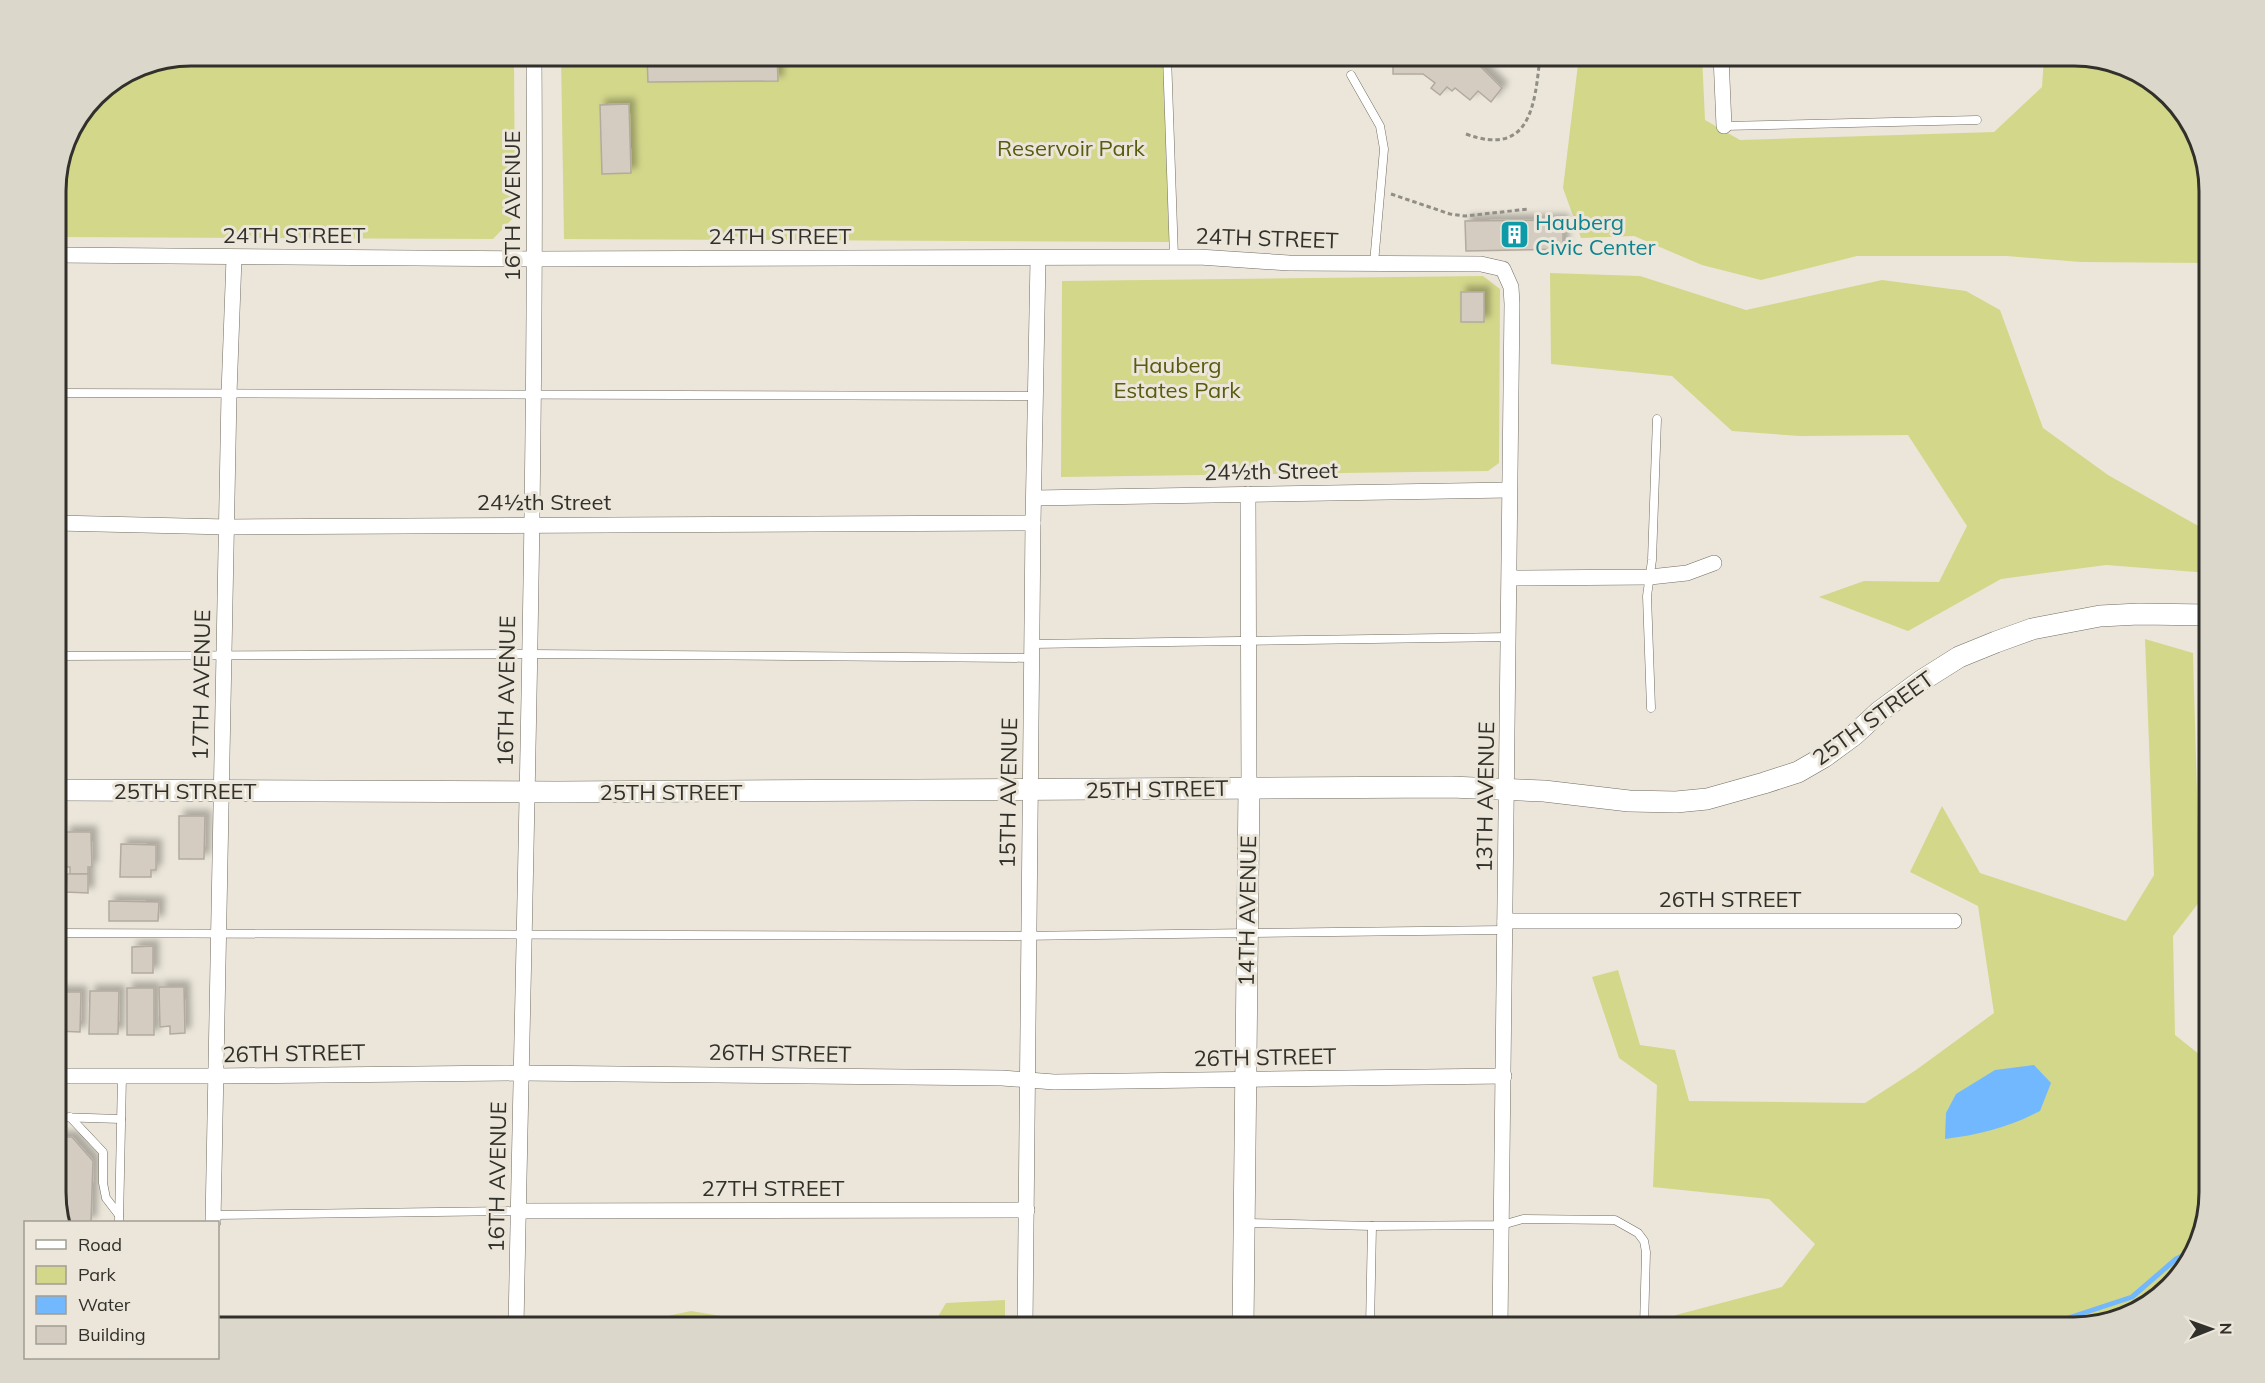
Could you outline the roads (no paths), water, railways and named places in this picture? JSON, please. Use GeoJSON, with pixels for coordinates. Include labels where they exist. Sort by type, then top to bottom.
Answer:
{"type":"FeatureCollection","features":[{"type":"Feature","properties":{"kind":"street","name":"16TH AVENUE"},"geometry":{"type":"LineString","coordinates":[[516,1317],[533,525],[534,66]]}},
{"type":"Feature","properties":{"kind":"street"},"geometry":{"type":"LineString","coordinates":[[1722,66],[1724,126]]}},
{"type":"Feature","properties":{"kind":"street","name":"24TH STREET"},"geometry":{"type":"LineString","coordinates":[[66,255],[535,259],[1174,257],[1289,263],[1475,264],[1503,269]]}},
{"type":"Feature","properties":{"kind":"street","name":"17TH AVENUE"},"geometry":{"type":"LineString","coordinates":[[213,1219],[229,394],[234,258]]}},
{"type":"Feature","properties":{"kind":"street","name":"15TH AVENUE"},"geometry":{"type":"LineString","coordinates":[[1025,1317],[1033,523],[1038,259]]}},
{"type":"Feature","properties":{"kind":"street","name":"13TH AVENUE"},"geometry":{"type":"LineString","coordinates":[[1500,1317],[1512,304],[1511,288],[1503,269]]}},
{"type":"Feature","properties":{"kind":"street","name":"24½th Street"},"geometry":{"type":"LineString","coordinates":[[1034,498],[1509,490]]}},
{"type":"Feature","properties":{"kind":"street","name":"14TH AVENUE"},"geometry":{"type":"LineString","coordinates":[[1243,1317],[1248,494]]}},
{"type":"Feature","properties":{"kind":"street","name":"24½th Street"},"geometry":{"type":"LineString","coordinates":[[66,523],[228,527],[1033,523]]}},
{"type":"Feature","properties":{"kind":"street"},"geometry":{"type":"LineString","coordinates":[[1510,578],[1650,577],[1687,573],[1714,563]]}},
{"type":"Feature","properties":{"kind":"street","name":"25TH STREET"},"geometry":{"type":"LineString","coordinates":[[66,790],[1508,788],[1629,801],[1676,802],[1707,799],[1764,783],[1807,767],[1854,735],[1879,712],[1921,681],[1959,657],[1995,642],[2032,629],[2100,616],[2199,615]]}},
{"type":"Feature","properties":{"kind":"street","name":"26TH STREET"},"geometry":{"type":"LineString","coordinates":[[1505,925],[1954,921]]}},
{"type":"Feature","properties":{"kind":"street","name":"26TH STREET"},"geometry":{"type":"LineString","coordinates":[[66,1076],[522,1073],[1002,1078],[1054,1082],[1504,1076]]}},
{"type":"Feature","properties":{"kind":"street","name":"27TH STREET"},"geometry":{"type":"LineString","coordinates":[[518,1211],[1027,1210]]}},
{"type":"Feature","properties":{"kind":"lane"},"geometry":{"type":"LineString","coordinates":[[1167,66],[1174,257]]}},
{"type":"Feature","properties":{"kind":"lane"},"geometry":{"type":"LineString","coordinates":[[1351,75],[1380,126],[1384,149],[1374,263]]}},
{"type":"Feature","properties":{"kind":"lane"},"geometry":{"type":"LineString","coordinates":[[1724,126],[1977,120]]}},
{"type":"Feature","properties":{"kind":"lane"},"geometry":{"type":"LineString","coordinates":[[66,393],[1035,396]]}},
{"type":"Feature","properties":{"kind":"lane"},"geometry":{"type":"LineString","coordinates":[[1651,708],[1647,596],[1652,560],[1658,419]]}},
{"type":"Feature","properties":{"kind":"lane"},"geometry":{"type":"LineString","coordinates":[[66,656],[1032,651],[1247,640],[1509,637]]}},
{"type":"Feature","properties":{"kind":"lane"},"geometry":{"type":"LineString","coordinates":[[66,933],[1029,936],[1505,925]]}},
{"type":"Feature","properties":{"kind":"lane"},"geometry":{"type":"LineString","coordinates":[[119,1219],[122,1076]]}},
{"type":"Feature","properties":{"kind":"lane"},"geometry":{"type":"LineString","coordinates":[[66,1117],[121,1119]]}},
{"type":"Feature","properties":{"kind":"lane"},"geometry":{"type":"LineString","coordinates":[[70,1117],[103,1152],[106,1198],[119,1219]]}},
{"type":"Feature","properties":{"kind":"lane"},"geometry":{"type":"LineString","coordinates":[[213,1219],[518,1211]]}},
{"type":"Feature","properties":{"kind":"lane"},"geometry":{"type":"LineString","coordinates":[[1244,1223],[1372,1226],[1502,1225],[1523,1219],[1615,1220],[1638,1233],[1644,1240],[1647,1252],[1644,1317]]}},
{"type":"Feature","properties":{"kind":"lane"},"geometry":{"type":"LineString","coordinates":[[1370,1317],[1372,1226]]}},
{"type":"Feature","properties":{"kind":"water"},"geometry":{"type":"Polygon","coordinates":[[[2034,1065],[2051,1083],[2040,1111],[2017,1122],[1994,1129],[1945,1139],[1946,1113],[1956,1094],[1995,1070],[2034,1065]]]}},
{"type":"Feature","properties":{"kind":"waterway"},"geometry":{"type":"LineString","coordinates":[[2071,1317],[2132,1297],[2180,1257]]}},
{"type":"Feature","properties":{"kind":"place","name":"Hauberg Civic Center"},"geometry":{"type":"Point","coordinates":[1514,235]}},
{"type":"Feature","properties":{"kind":"park label","name":"Reservoir Park"},"geometry":{"type":"Point","coordinates":[1071,148]}},
{"type":"Feature","properties":{"kind":"park label","name":"Hauberg Estates Park"},"geometry":{"type":"Point","coordinates":[1177,378]}}]}
